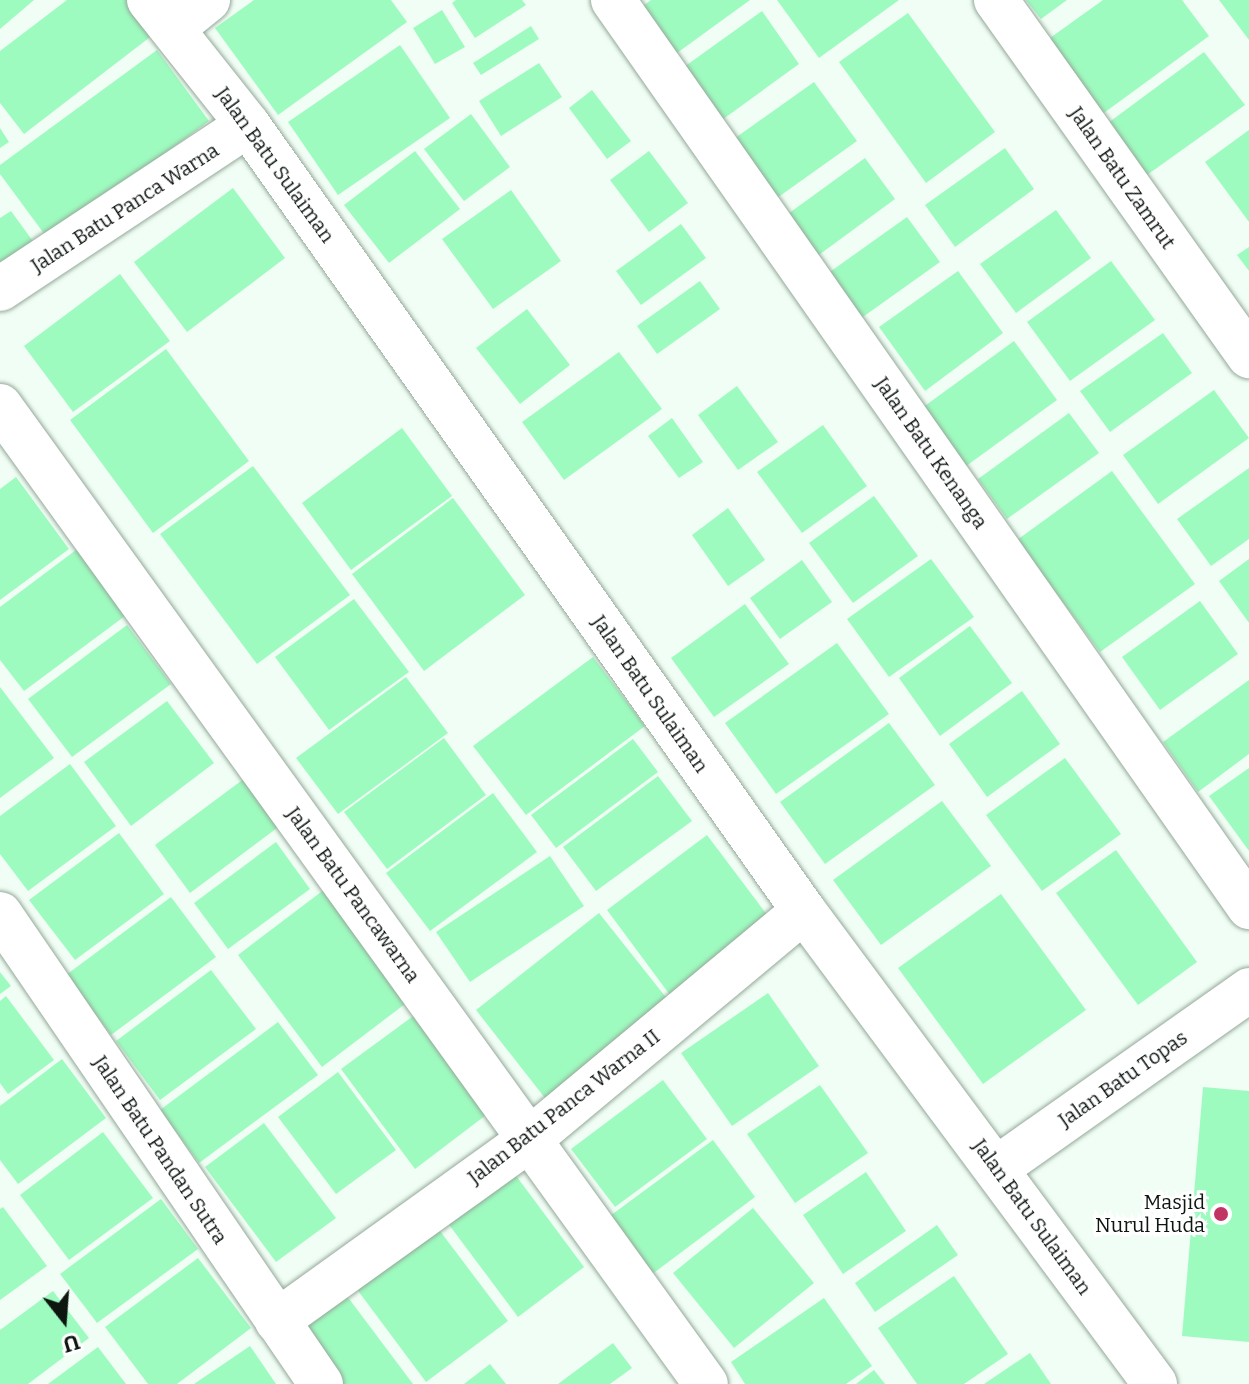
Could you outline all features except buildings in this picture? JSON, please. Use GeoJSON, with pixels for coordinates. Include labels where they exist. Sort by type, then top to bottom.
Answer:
{"type":"FeatureCollection","features":[{"type":"Feature","properties":{"kind":"street"},"geometry":{"type":"LineString","coordinates":[[161,14],[208,0]]}},
{"type":"Feature","properties":{"kind":"street","name":"Jalan Batu Kenanga"},"geometry":{"type":"LineString","coordinates":[[613,0],[1249,907]]}},
{"type":"Feature","properties":{"kind":"street","name":"Jalan Batu Zamrut"},"geometry":{"type":"LineString","coordinates":[[996,0],[1249,356]]}},
{"type":"Feature","properties":{"kind":"street","name":"Jalan Batu Sulaiman"},"geometry":{"type":"LineString","coordinates":[[161,14],[248,125],[804,911],[1155,1384]]}},
{"type":"Feature","properties":{"kind":"street","name":"Jalan Batu Panca Warna"},"geometry":{"type":"LineString","coordinates":[[0,289],[248,125]]}},
{"type":"Feature","properties":{"kind":"street","name":"Jalan Batu Pancawarna"},"geometry":{"type":"LineString","coordinates":[[0,406],[706,1384]]}},
{"type":"Feature","properties":{"kind":"street","name":"Jalan Batu Panca Warna II"},"geometry":{"type":"LineString","coordinates":[[277,1321],[530,1139],[804,911]]}},
{"type":"Feature","properties":{"kind":"street","name":"Jalan Batu Pandan Sutra"},"geometry":{"type":"LineString","coordinates":[[0,914],[321,1384]]}},
{"type":"Feature","properties":{"kind":"street","name":"Jalan Batu Topas"},"geometry":{"type":"LineString","coordinates":[[997,1168],[1249,990]]}},
{"type":"Feature","properties":{"kind":"place","name":"Masjid Nurul Huda"},"geometry":{"type":"Point","coordinates":[1221,1214]}}]}
